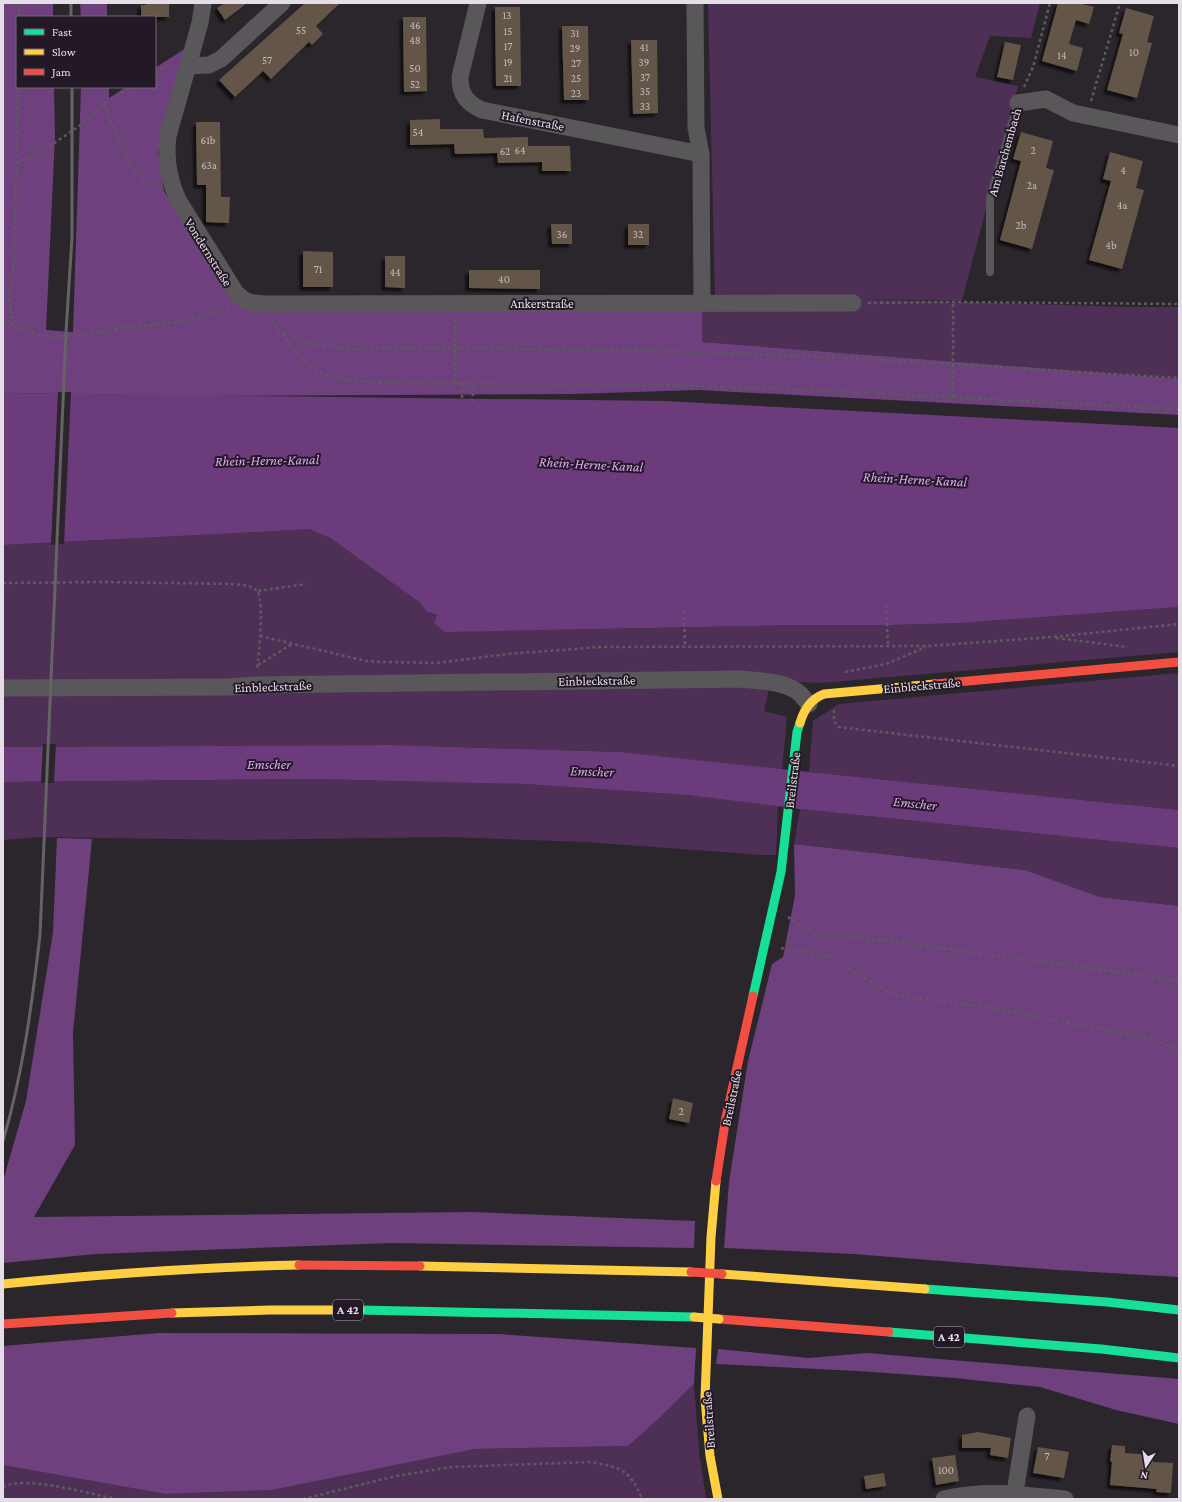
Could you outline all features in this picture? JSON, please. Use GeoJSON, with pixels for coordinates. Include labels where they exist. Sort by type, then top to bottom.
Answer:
{"type":"FeatureCollection","features":[{"type":"Feature","properties":{"kind":"main road","name":"Einbleckstraße"},"geometry":{"type":"LineString","coordinates":[[809,704],[820,695],[833,693],[1179,662]]}},
{"type":"Feature","properties":{"kind":"main road","name":"Breilstraße"},"geometry":{"type":"LineString","coordinates":[[718,1499],[710,1456],[705,1398],[714,1205],[717,1171],[726,1117],[781,872],[797,732],[800,720],[809,704]]}},
{"type":"Feature","properties":{"kind":"main road"},"geometry":{"type":"LineString","coordinates":[[3,1284],[122,1272],[255,1266],[387,1265],[691,1272],[1107,1302],[1179,1310]]}},
{"type":"Feature","properties":{"kind":"main road","name":"A 42"},"geometry":{"type":"LineString","coordinates":[[3,1324],[148,1314],[269,1310],[393,1310],[694,1317],[1093,1348],[1179,1358]]}},
{"type":"Feature","properties":{"kind":"street","name":"Vondernstraße"},"geometry":{"type":"LineString","coordinates":[[202,3],[200,23],[168,136],[166,149],[167,160],[173,188],[184,212],[236,294],[243,300],[251,303]]}},
{"type":"Feature","properties":{"kind":"street"},"geometry":{"type":"LineString","coordinates":[[188,66],[209,65],[221,59],[282,3]]}},
{"type":"Feature","properties":{"kind":"street","name":"Hafenstraße"},"geometry":{"type":"LineString","coordinates":[[478,3],[460,77],[463,96],[474,106],[490,112],[701,154]]}},
{"type":"Feature","properties":{"kind":"street"},"geometry":{"type":"LineString","coordinates":[[695,3],[696,128],[701,154],[702,303]]}},
{"type":"Feature","properties":{"kind":"street","name":"Am Barchembach"},"geometry":{"type":"LineString","coordinates":[[1018,102],[1046,99],[1073,113],[1087,117],[1179,135]]}},
{"type":"Feature","properties":{"kind":"street","name":"Ankerstraße"},"geometry":{"type":"LineString","coordinates":[[251,303],[853,303]]}},
{"type":"Feature","properties":{"kind":"street","name":"Einbleckstraße"},"geometry":{"type":"LineString","coordinates":[[3,688],[229,687],[256,684],[741,679],[769,682],[790,688],[798,692],[809,704]]}},
{"type":"Feature","properties":{"kind":"street"},"geometry":{"type":"LineString","coordinates":[[1014,1497],[1027,1416]]}},
{"type":"Feature","properties":{"kind":"street"},"geometry":{"type":"LineString","coordinates":[[944,1499],[958,1496],[999,1492],[1014,1497],[1065,1499]]}},
{"type":"Feature","properties":{"kind":"lane","name":"Am Barchembach"},"geometry":{"type":"LineString","coordinates":[[990,272],[990,198],[1018,102]]}},
{"type":"Feature","properties":{"kind":"path"},"geometry":{"type":"LineString","coordinates":[[19,3],[19,16]]}},
{"type":"Feature","properties":{"kind":"path"},"geometry":{"type":"LineString","coordinates":[[1018,102],[1033,66],[1050,3]]}},
{"type":"Feature","properties":{"kind":"path"},"geometry":{"type":"LineString","coordinates":[[1087,117],[1120,3]]}},
{"type":"Feature","properties":{"kind":"path"},"geometry":{"type":"LineString","coordinates":[[12,325],[9,293],[13,275],[18,88]]}},
{"type":"Feature","properties":{"kind":"path"},"geometry":{"type":"LineString","coordinates":[[17,163],[29,158],[71,132],[105,103],[130,88]]}},
{"type":"Feature","properties":{"kind":"path"},"geometry":{"type":"LineString","coordinates":[[105,103],[110,120],[131,167],[147,182],[173,188]]}},
{"type":"Feature","properties":{"kind":"path"},"geometry":{"type":"LineString","coordinates":[[3,297],[9,293]]}},
{"type":"Feature","properties":{"kind":"path"},"geometry":{"type":"LineString","coordinates":[[853,303],[954,302],[1179,304]]}},
{"type":"Feature","properties":{"kind":"path"},"geometry":{"type":"LineString","coordinates":[[953,397],[954,302]]}},
{"type":"Feature","properties":{"kind":"path"},"geometry":{"type":"LineString","coordinates":[[3,323],[47,338],[83,335],[128,327],[166,324],[198,318],[251,303],[267,314],[302,359],[314,369],[325,375],[342,379],[381,383],[675,385],[809,390],[1179,409]]}},
{"type":"Feature","properties":{"kind":"path"},"geometry":{"type":"LineString","coordinates":[[454,303],[455,383]]}},
{"type":"Feature","properties":{"kind":"path"},"geometry":{"type":"LineString","coordinates":[[282,332],[308,343],[360,349],[455,348],[698,352],[953,364],[1179,378]]}},
{"type":"Feature","properties":{"kind":"path"},"geometry":{"type":"LineString","coordinates":[[462,383],[462,401]]}},
{"type":"Feature","properties":{"kind":"path"},"geometry":{"type":"LineString","coordinates":[[472,402],[474,384]]}},
{"type":"Feature","properties":{"kind":"path"},"geometry":{"type":"LineString","coordinates":[[3,583],[100,582],[214,584],[245,585],[258,591],[306,584]]}},
{"type":"Feature","properties":{"kind":"path"},"geometry":{"type":"LineString","coordinates":[[256,684],[260,636],[258,591]]}},
{"type":"Feature","properties":{"kind":"path"},"geometry":{"type":"LineString","coordinates":[[886,605],[888,646]]}},
{"type":"Feature","properties":{"kind":"path"},"geometry":{"type":"LineString","coordinates":[[684,611],[685,647]]}},
{"type":"Feature","properties":{"kind":"path"},"geometry":{"type":"LineString","coordinates":[[260,636],[366,661],[436,663],[508,654],[600,647],[928,646],[1052,637],[1179,624]]}},
{"type":"Feature","properties":{"kind":"path"},"geometry":{"type":"LineString","coordinates":[[1052,637],[1130,647]]}},
{"type":"Feature","properties":{"kind":"path"},"geometry":{"type":"LineString","coordinates":[[258,665],[292,644]]}},
{"type":"Feature","properties":{"kind":"path"},"geometry":{"type":"LineString","coordinates":[[928,646],[886,664],[839,674],[834,678],[834,721],[838,727],[1179,766]]}},
{"type":"Feature","properties":{"kind":"path"},"geometry":{"type":"LineString","coordinates":[[773,907],[817,936],[851,936],[1179,981]]}},
{"type":"Feature","properties":{"kind":"path"},"geometry":{"type":"LineString","coordinates":[[764,945],[833,957],[850,970],[894,995],[986,1007],[1059,1020],[1153,1039],[1179,1050]]}},
{"type":"Feature","properties":{"kind":"path"},"geometry":{"type":"LineString","coordinates":[[303,1499],[396,1476],[452,1467],[590,1462],[613,1466],[628,1474],[642,1499]]}},
{"type":"Feature","properties":{"kind":"path"},"geometry":{"type":"LineString","coordinates":[[3,1487],[9,1484],[26,1483],[52,1486],[116,1499]]}},
{"type":"Feature","properties":{"kind":"shaded area"},"geometry":{"type":"Polygon","coordinates":[[[3,3],[53,3],[53,16],[16,16],[16,88],[54,88],[55,136],[46,330],[73,332],[81,88],[109,88],[109,98],[124,88],[156,88],[156,67],[186,48],[158,151],[164,191],[231,296],[702,309],[702,342],[1179,379],[1179,415],[698,390],[572,394],[196,396],[3,393],[3,3]]]}},
{"type":"Feature","properties":{"kind":"shaded area"},"geometry":{"type":"Polygon","coordinates":[[[80,3],[107,3],[107,16],[81,16],[80,3]]]}},
{"type":"Feature","properties":{"kind":"shaded area"},"geometry":{"type":"Polygon","coordinates":[[[708,3],[1040,3],[1031,38],[990,36],[975,77],[1018,86],[962,301],[829,298],[1131,307],[1179,307],[1179,379],[701,342],[702,309],[715,296],[708,3]]]}},
{"type":"Feature","properties":{"kind":"shaded area"},"geometry":{"type":"Polygon","coordinates":[[[309,529],[330,538],[419,602],[427,612],[480,631],[962,623],[1179,607],[1179,652],[821,683],[771,680],[764,711],[787,717],[782,770],[620,752],[391,745],[3,747],[3,545],[309,529]]]}},
{"type":"Feature","properties":{"kind":"shaded area"},"geometry":{"type":"Polygon","coordinates":[[[1179,673],[1179,810],[809,772],[813,721],[839,704],[1179,673]]]}},
{"type":"Feature","properties":{"kind":"shaded area"},"geometry":{"type":"Polygon","coordinates":[[[312,779],[525,784],[687,795],[778,806],[776,855],[586,842],[448,837],[240,840],[39,837],[3,840],[3,782],[312,779]]]}},
{"type":"Feature","properties":{"kind":"shaded area"},"geometry":{"type":"Polygon","coordinates":[[[800,809],[1179,848],[1179,906],[1100,897],[1025,870],[794,844],[800,809]]]}},
{"type":"Feature","properties":{"kind":"shaded area"},"geometry":{"type":"Polygon","coordinates":[[[57,838],[92,839],[73,1033],[75,1145],[34,1217],[472,1212],[695,1221],[694,1248],[391,1243],[96,1254],[3,1263],[3,1181],[26,1101],[53,932],[57,838]]]}},
{"type":"Feature","properties":{"kind":"shaded area"},"geometry":{"type":"Polygon","coordinates":[[[794,844],[1025,870],[1100,897],[1179,906],[1179,1277],[1058,1270],[853,1254],[724,1248],[729,1182],[748,1061],[772,964],[783,957],[795,895],[794,844]]]}},
{"type":"Feature","properties":{"kind":"shaded area"},"geometry":{"type":"Polygon","coordinates":[[[159,1333],[499,1334],[696,1348],[694,1384],[628,1446],[475,1449],[272,1490],[165,1494],[3,1465],[3,1346],[159,1333]]]}},
{"type":"Feature","properties":{"kind":"shaded area"},"geometry":{"type":"Polygon","coordinates":[[[718,1349],[809,1358],[867,1353],[1179,1379],[1179,1424],[1116,1410],[1040,1387],[955,1378],[858,1371],[716,1364],[718,1349]]]}},
{"type":"Feature","properties":{"kind":"shaded area"},"geometry":{"type":"Polygon","coordinates":[[[694,1384],[699,1452],[706,1499],[3,1499],[3,1465],[165,1494],[272,1490],[475,1449],[628,1446],[694,1384]]]}},
{"type":"Feature","properties":{"kind":"water","name":"Rhein-Herne-Kanal"},"geometry":{"type":"Polygon","coordinates":[[[3,393],[664,401],[1179,428],[1179,607],[962,623],[445,632],[434,623],[437,615],[427,612],[419,602],[330,538],[309,529],[3,545],[3,393]]]}},
{"type":"Feature","properties":{"kind":"water","name":"Emscher"},"geometry":{"type":"Polygon","coordinates":[[[391,745],[620,752],[1179,810],[1179,848],[800,809],[687,795],[525,784],[312,779],[3,782],[3,747],[391,745]]]}},
{"type":"Feature","properties":{"kind":"pier"},"geometry":{"type":"Polygon","coordinates":[[[58,392],[71,392],[64,544],[51,545],[58,392]]]}},
{"type":"Feature","properties":{"kind":"pier"},"geometry":{"type":"Polygon","coordinates":[[[43,744],[56,744],[54,783],[41,783],[43,744]]]}},
{"type":"Feature","properties":{"kind":"building"},"geometry":{"type":"Polygon","coordinates":[[[146,3],[169,3],[169,17],[141,16],[141,5],[146,5],[146,3]]]}},
{"type":"Feature","properties":{"kind":"building"},"geometry":{"type":"Polygon","coordinates":[[[225,3],[247,3],[225,20],[217,8],[225,3]]]}},
{"type":"Feature","properties":{"kind":"building"},"geometry":{"type":"Polygon","coordinates":[[[305,3],[340,3],[316,26],[323,34],[312,45],[309,42],[271,79],[263,71],[235,97],[219,80],[305,3]]]}},
{"type":"Feature","properties":{"kind":"building"},"geometry":{"type":"Polygon","coordinates":[[[1058,3],[1078,3],[1094,7],[1089,24],[1076,20],[1069,44],[1083,48],[1077,71],[1042,61],[1058,3]]]}},
{"type":"Feature","properties":{"kind":"building"},"geometry":{"type":"Polygon","coordinates":[[[495,7],[520,7],[521,86],[496,86],[495,7]]]}},
{"type":"Feature","properties":{"kind":"building"},"geometry":{"type":"Polygon","coordinates":[[[1126,8],[1154,16],[1147,42],[1152,43],[1137,98],[1107,90],[1123,34],[1119,33],[1126,8]]]}},
{"type":"Feature","properties":{"kind":"building"},"geometry":{"type":"Polygon","coordinates":[[[403,17],[426,17],[427,91],[404,92],[403,17]]]}},
{"type":"Feature","properties":{"kind":"building"},"geometry":{"type":"Polygon","coordinates":[[[562,26],[588,26],[589,100],[564,100],[562,26]]]}},
{"type":"Feature","properties":{"kind":"building"},"geometry":{"type":"Polygon","coordinates":[[[631,40],[657,40],[658,113],[633,114],[631,40]]]}},
{"type":"Feature","properties":{"kind":"building"},"geometry":{"type":"Polygon","coordinates":[[[1005,42],[1021,45],[1013,80],[997,77],[1005,42]]]}},
{"type":"Feature","properties":{"kind":"building"},"geometry":{"type":"Polygon","coordinates":[[[440,119],[440,129],[483,129],[484,138],[528,137],[528,146],[570,146],[571,171],[542,171],[542,162],[498,163],[497,153],[455,154],[454,144],[410,145],[410,120],[440,119]]]}},
{"type":"Feature","properties":{"kind":"building"},"geometry":{"type":"Polygon","coordinates":[[[196,122],[220,122],[221,197],[230,197],[229,223],[206,222],[206,185],[197,185],[196,122]]]}},
{"type":"Feature","properties":{"kind":"building"},"geometry":{"type":"Polygon","coordinates":[[[1021,132],[1053,141],[1046,168],[1054,170],[1032,249],[1000,240],[1021,161],[1013,159],[1021,132]]]}},
{"type":"Feature","properties":{"kind":"building"},"geometry":{"type":"Polygon","coordinates":[[[1110,152],[1143,161],[1136,188],[1144,190],[1122,269],[1089,260],[1111,181],[1103,179],[1110,152]]]}},
{"type":"Feature","properties":{"kind":"building"},"geometry":{"type":"Polygon","coordinates":[[[551,224],[572,224],[572,244],[552,244],[551,224]]]}},
{"type":"Feature","properties":{"kind":"building"},"geometry":{"type":"Polygon","coordinates":[[[628,224],[649,224],[649,245],[628,245],[628,224]]]}},
{"type":"Feature","properties":{"kind":"building"},"geometry":{"type":"Polygon","coordinates":[[[303,251],[333,252],[333,287],[303,287],[303,251]]]}},
{"type":"Feature","properties":{"kind":"building"},"geometry":{"type":"Polygon","coordinates":[[[385,256],[405,256],[405,288],[385,287],[385,256]]]}},
{"type":"Feature","properties":{"kind":"building"},"geometry":{"type":"Polygon","coordinates":[[[469,270],[540,270],[540,289],[469,288],[469,270]]]}},
{"type":"Feature","properties":{"kind":"building"},"geometry":{"type":"Polygon","coordinates":[[[673,1098],[693,1103],[689,1123],[669,1119],[673,1098]]]}},
{"type":"Feature","properties":{"kind":"building"},"geometry":{"type":"Polygon","coordinates":[[[978,1432],[1011,1438],[1008,1458],[990,1455],[991,1448],[962,1448],[962,1435],[978,1432]]]}},
{"type":"Feature","properties":{"kind":"building"},"geometry":{"type":"Polygon","coordinates":[[[1112,1445],[1125,1446],[1125,1453],[1154,1455],[1153,1462],[1173,1463],[1171,1493],[1156,1492],[1157,1489],[1110,1485],[1112,1445]]]}},
{"type":"Feature","properties":{"kind":"building"},"geometry":{"type":"Polygon","coordinates":[[[1038,1447],[1069,1452],[1064,1478],[1033,1473],[1038,1447]]]}},
{"type":"Feature","properties":{"kind":"building"},"geometry":{"type":"Polygon","coordinates":[[[955,1455],[959,1481],[936,1485],[932,1458],[955,1455]]]}},
{"type":"Feature","properties":{"kind":"building"},"geometry":{"type":"Polygon","coordinates":[[[884,1473],[886,1486],[866,1489],[864,1476],[884,1473]]]}},
{"type":"Feature","properties":{"kind":"railway"},"geometry":{"type":"LineString","coordinates":[[71,3],[71,16]]}},
{"type":"Feature","properties":{"kind":"railway"},"geometry":{"type":"LineString","coordinates":[[3,1141],[21,1064],[30,1013],[40,935],[66,332],[72,238],[72,88]]}},
{"type":"Feature","properties":{"kind":"traffic: fast"},"geometry":{"type":"LineString","coordinates":[[753,996],[781,872],[797,732],[800,723]]}},
{"type":"Feature","properties":{"kind":"traffic: fast"},"geometry":{"type":"LineString","coordinates":[[925,1289],[1107,1302],[1179,1310]]}},
{"type":"Feature","properties":{"kind":"traffic: fast"},"geometry":{"type":"LineString","coordinates":[[360,1310],[694,1317]]}},
{"type":"Feature","properties":{"kind":"traffic: fast"},"geometry":{"type":"LineString","coordinates":[[889,1332],[1101,1349],[1179,1358]]}},
{"type":"Feature","properties":{"kind":"traffic: slow"},"geometry":{"type":"LineString","coordinates":[[800,723],[809,705],[819,696],[824,694],[935,684]]}},
{"type":"Feature","properties":{"kind":"traffic: slow"},"geometry":{"type":"LineString","coordinates":[[716,1181],[711,1237],[705,1398],[710,1456],[718,1499]]}},
{"type":"Feature","properties":{"kind":"traffic: slow"},"geometry":{"type":"LineString","coordinates":[[3,1284],[77,1277],[225,1267],[299,1265]]}},
{"type":"Feature","properties":{"kind":"traffic: slow"},"geometry":{"type":"LineString","coordinates":[[420,1266],[691,1272]]}},
{"type":"Feature","properties":{"kind":"traffic: slow"},"geometry":{"type":"LineString","coordinates":[[722,1274],[925,1289]]}},
{"type":"Feature","properties":{"kind":"traffic: slow"},"geometry":{"type":"LineString","coordinates":[[172,1313],[270,1310],[360,1310]]}},
{"type":"Feature","properties":{"kind":"traffic: slow"},"geometry":{"type":"LineString","coordinates":[[694,1317],[719,1319]]}},
{"type":"Feature","properties":{"kind":"traffic: jam"},"geometry":{"type":"LineString","coordinates":[[935,684],[1179,662]]}},
{"type":"Feature","properties":{"kind":"traffic: jam"},"geometry":{"type":"LineString","coordinates":[[716,1181],[726,1117],[753,996]]}},
{"type":"Feature","properties":{"kind":"traffic: jam"},"geometry":{"type":"LineString","coordinates":[[299,1265],[420,1266]]}},
{"type":"Feature","properties":{"kind":"traffic: jam"},"geometry":{"type":"LineString","coordinates":[[691,1272],[722,1274]]}},
{"type":"Feature","properties":{"kind":"traffic: jam"},"geometry":{"type":"LineString","coordinates":[[3,1324],[172,1313]]}},
{"type":"Feature","properties":{"kind":"traffic: jam"},"geometry":{"type":"LineString","coordinates":[[719,1319],[889,1332]]}}]}
